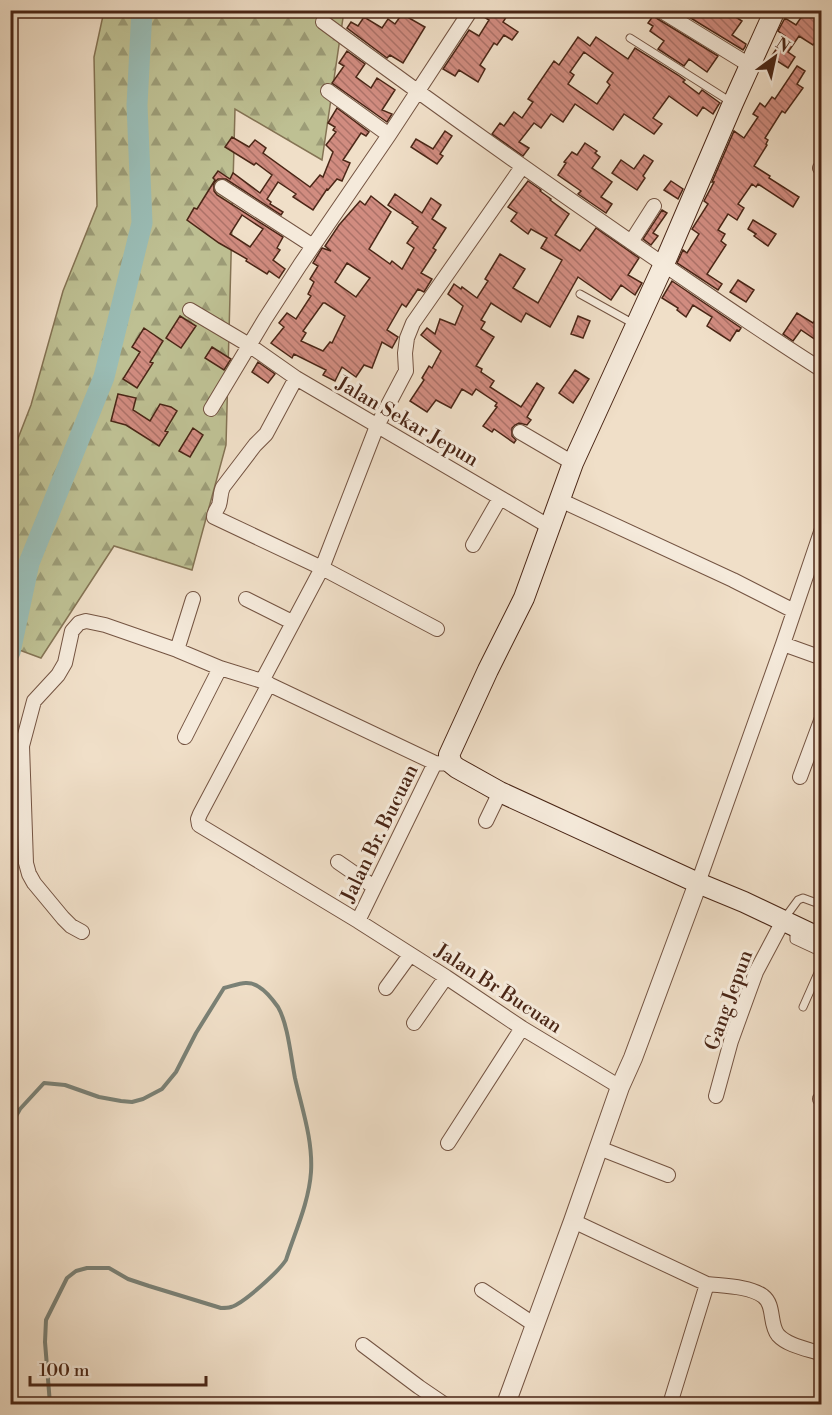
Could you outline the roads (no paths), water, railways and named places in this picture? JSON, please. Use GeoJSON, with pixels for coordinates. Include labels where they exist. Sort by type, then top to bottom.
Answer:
{"type":"FeatureCollection","features":[{"type":"Feature","properties":{"kind":"main road"},"geometry":{"type":"LineString","coordinates":[[775,10],[664,264],[573,463],[524,598],[444,763],[500,792],[822,939]]}},
{"type":"Feature","properties":{"kind":"street"},"geometry":{"type":"LineString","coordinates":[[211,409],[313,246],[471,10]]}},
{"type":"Feature","properties":{"kind":"street"},"geometry":{"type":"LineString","coordinates":[[660,10],[751,66]]}},
{"type":"Feature","properties":{"kind":"street"},"geometry":{"type":"LineString","coordinates":[[323,22],[522,167],[764,333],[822,370]]}},
{"type":"Feature","properties":{"kind":"street"},"geometry":{"type":"LineString","coordinates":[[328,91],[389,135]]}},
{"type":"Feature","properties":{"kind":"street"},"geometry":{"type":"LineString","coordinates":[[265,682],[292,622],[322,568],[377,426],[406,371],[407,338],[413,323],[522,167]]}},
{"type":"Feature","properties":{"kind":"street"},"geometry":{"type":"LineString","coordinates":[[222,187],[313,246]]}},
{"type":"Feature","properties":{"kind":"street"},"geometry":{"type":"LineString","coordinates":[[631,242],[654,206]]}},
{"type":"Feature","properties":{"kind":"street","name":"Jalan Sekar Jepun"},"geometry":{"type":"LineString","coordinates":[[190,310],[249,345],[296,378],[550,527]]}},
{"type":"Feature","properties":{"kind":"street"},"geometry":{"type":"LineString","coordinates":[[296,378],[266,434],[223,487],[218,507],[213,515],[217,520],[322,568],[437,629]]}},
{"type":"Feature","properties":{"kind":"street"},"geometry":{"type":"LineString","coordinates":[[520,432],[573,463]]}},
{"type":"Feature","properties":{"kind":"street"},"geometry":{"type":"LineString","coordinates":[[473,545],[500,498]]}},
{"type":"Feature","properties":{"kind":"street"},"geometry":{"type":"LineString","coordinates":[[560,500],[733,580],[794,611]]}},
{"type":"Feature","properties":{"kind":"street"},"geometry":{"type":"LineString","coordinates":[[506,1404],[620,1087],[698,883],[822,529]]}},
{"type":"Feature","properties":{"kind":"street"},"geometry":{"type":"LineString","coordinates":[[177,650],[193,599]]}},
{"type":"Feature","properties":{"kind":"street"},"geometry":{"type":"LineString","coordinates":[[246,599],[292,622]]}},
{"type":"Feature","properties":{"kind":"street"},"geometry":{"type":"LineString","coordinates":[[82,932],[63,918],[29,874],[26,863],[17,745],[34,701],[58,675],[64,663],[72,632],[79,623],[86,621],[105,625],[177,650],[220,669],[265,682],[444,763]]}},
{"type":"Feature","properties":{"kind":"street"},"geometry":{"type":"LineString","coordinates":[[783,644],[822,658]]}},
{"type":"Feature","properties":{"kind":"street"},"geometry":{"type":"LineString","coordinates":[[185,737],[220,669]]}},
{"type":"Feature","properties":{"kind":"street","name":"Jalan Br Bucuan"},"geometry":{"type":"LineString","coordinates":[[265,682],[200,814],[199,825],[358,921],[522,1028],[620,1087]]}},
{"type":"Feature","properties":{"kind":"street"},"geometry":{"type":"LineString","coordinates":[[800,777],[822,718]]}},
{"type":"Feature","properties":{"kind":"street","name":"Jalan Br. Bucuan"},"geometry":{"type":"LineString","coordinates":[[358,921],[374,887],[444,763]]}},
{"type":"Feature","properties":{"kind":"street"},"geometry":{"type":"LineString","coordinates":[[486,821],[500,792]]}},
{"type":"Feature","properties":{"kind":"street"},"geometry":{"type":"LineString","coordinates":[[338,862],[374,887]]}},
{"type":"Feature","properties":{"kind":"street","name":"Gang Jepun"},"geometry":{"type":"LineString","coordinates":[[716,1095],[731,1041],[756,972],[790,925]]}},
{"type":"Feature","properties":{"kind":"street"},"geometry":{"type":"LineString","coordinates":[[386,988],[410,955]]}},
{"type":"Feature","properties":{"kind":"street"},"geometry":{"type":"LineString","coordinates":[[414,1023],[446,977]]}},
{"type":"Feature","properties":{"kind":"street"},"geometry":{"type":"LineString","coordinates":[[448,1143],[522,1028]]}},
{"type":"Feature","properties":{"kind":"street"},"geometry":{"type":"LineString","coordinates":[[599,1148],[668,1175]]}},
{"type":"Feature","properties":{"kind":"street"},"geometry":{"type":"LineString","coordinates":[[573,1221],[707,1284],[758,1294],[768,1301],[774,1328],[779,1335],[787,1341],[822,1354]]}},
{"type":"Feature","properties":{"kind":"street"},"geometry":{"type":"LineString","coordinates":[[670,1404],[707,1284]]}},
{"type":"Feature","properties":{"kind":"street"},"geometry":{"type":"LineString","coordinates":[[482,1290],[535,1325]]}},
{"type":"Feature","properties":{"kind":"street"},"geometry":{"type":"LineString","coordinates":[[363,1345],[444,1404]]}},
{"type":"Feature","properties":{"kind":"lane"},"geometry":{"type":"LineString","coordinates":[[630,38],[733,104]]}},
{"type":"Feature","properties":{"kind":"lane"},"geometry":{"type":"LineString","coordinates":[[580,294],[636,325]]}},
{"type":"Feature","properties":{"kind":"lane"},"geometry":{"type":"LineString","coordinates":[[822,905],[801,898],[790,925],[794,940],[822,953]]}},
{"type":"Feature","properties":{"kind":"lane"},"geometry":{"type":"LineString","coordinates":[[803,1007],[822,964]]}},
{"type":"Feature","properties":{"kind":"waterway"},"geometry":{"type":"LineString","coordinates":[[10,652],[29,563],[104,377],[142,223],[137,105],[142,10]]}},
{"type":"Feature","properties":{"kind":"waterway"},"geometry":{"type":"LineString","coordinates":[[10,1122],[44,1083],[65,1085],[99,1097],[132,1102],[162,1089],[176,1072],[196,1033],[224,988],[251,983],[269,996],[281,1014],[287,1032],[309,1136],[310,1183],[305,1206],[286,1260],[244,1300],[230,1307],[221,1308],[128,1279],[109,1268],[87,1268],[76,1271],[67,1278],[46,1320],[45,1342],[50,1404]]}}]}
